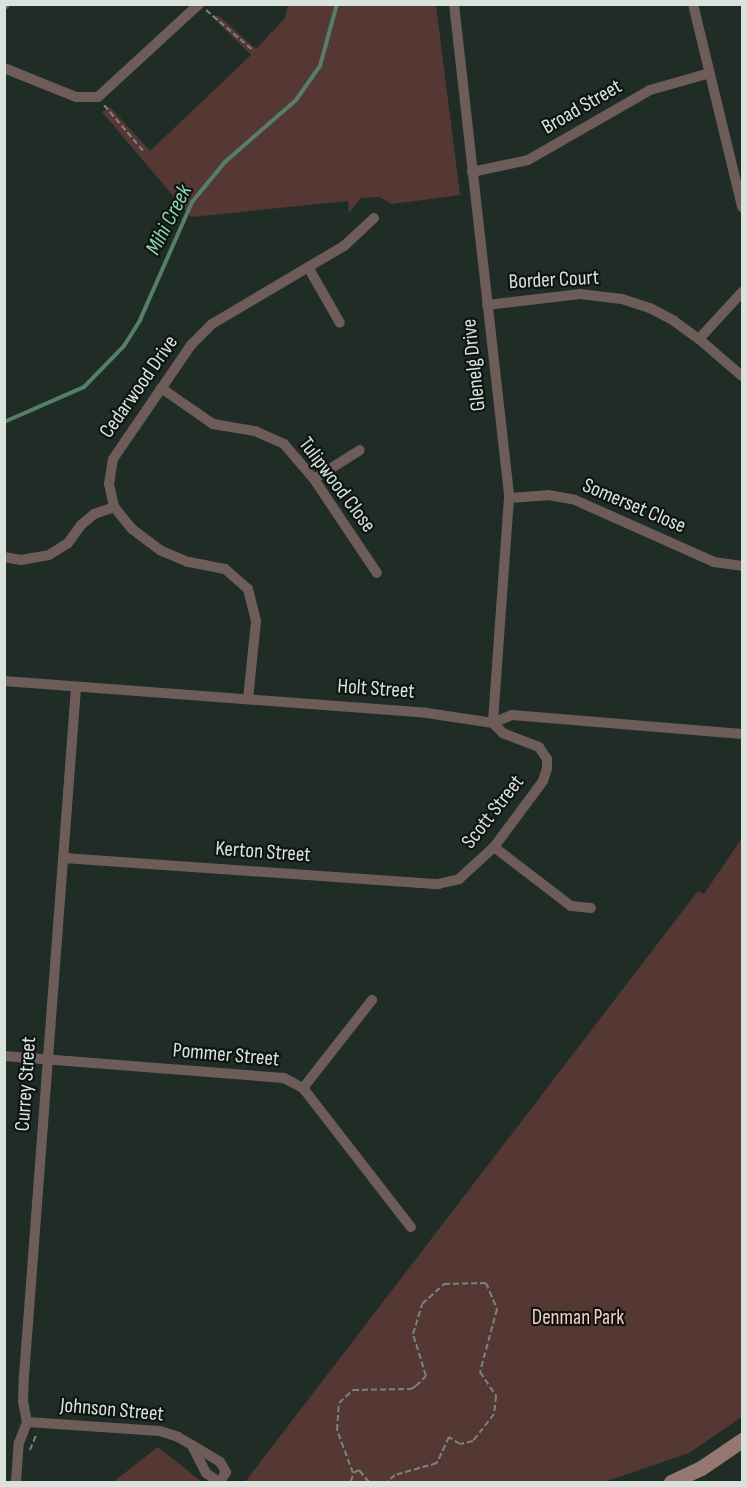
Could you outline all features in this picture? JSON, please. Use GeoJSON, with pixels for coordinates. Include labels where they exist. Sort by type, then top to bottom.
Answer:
{"type":"FeatureCollection","features":[{"type":"Feature","properties":{"kind":"main road"},"geometry":{"type":"LineString","coordinates":[[671,1482],[701,1468],[742,1440]]}},
{"type":"Feature","properties":{"kind":"street"},"geometry":{"type":"LineString","coordinates":[[4,68],[76,97],[98,97],[199,4]]}},
{"type":"Feature","properties":{"kind":"street","name":"Glenelg Drive"},"geometry":{"type":"LineString","coordinates":[[454,4],[509,498],[493,723]]}},
{"type":"Feature","properties":{"kind":"street"},"geometry":{"type":"LineString","coordinates":[[693,4],[742,207]]}},
{"type":"Feature","properties":{"kind":"street","name":"Broad Street"},"geometry":{"type":"LineString","coordinates":[[472,172],[528,160],[650,90],[710,73]]}},
{"type":"Feature","properties":{"kind":"street","name":"Cedarwood Drive"},"geometry":{"type":"LineString","coordinates":[[114,507],[109,484],[113,459],[191,345],[212,324],[344,246],[374,218]]}},
{"type":"Feature","properties":{"kind":"street"},"geometry":{"type":"LineString","coordinates":[[308,267],[340,323]]}},
{"type":"Feature","properties":{"kind":"street"},"geometry":{"type":"LineString","coordinates":[[699,339],[742,292]]}},
{"type":"Feature","properties":{"kind":"street","name":"Border Court"},"geometry":{"type":"LineString","coordinates":[[487,305],[598,294],[651,308],[699,339],[742,376]]}},
{"type":"Feature","properties":{"kind":"street","name":"Tulipwood Close"},"geometry":{"type":"LineString","coordinates":[[161,388],[213,424],[255,431],[284,444],[314,479],[377,573]]}},
{"type":"Feature","properties":{"kind":"street"},"geometry":{"type":"LineString","coordinates":[[314,479],[360,450]]}},
{"type":"Feature","properties":{"kind":"street","name":"Somerset Close"},"geometry":{"type":"LineString","coordinates":[[509,498],[548,495],[575,500],[714,562],[742,566]]}},
{"type":"Feature","properties":{"kind":"street"},"geometry":{"type":"LineString","coordinates":[[4,557],[21,560],[50,555],[68,543],[81,525],[94,514],[114,507],[132,529],[160,550],[188,562],[225,569],[248,589],[256,621],[248,699]]}},
{"type":"Feature","properties":{"kind":"street","name":"Holt Street"},"geometry":{"type":"LineString","coordinates":[[4,681],[427,713],[493,723],[512,715],[742,734]]}},
{"type":"Feature","properties":{"kind":"street","name":"Currey Street"},"geometry":{"type":"LineString","coordinates":[[16,1482],[19,1443],[32,1422],[23,1401],[24,1377],[76,687]]}},
{"type":"Feature","properties":{"kind":"street","name":"Scott Street"},"geometry":{"type":"LineString","coordinates":[[459,879],[494,847],[546,776],[548,763],[539,747],[503,733],[493,723]]}},
{"type":"Feature","properties":{"kind":"street"},"geometry":{"type":"LineString","coordinates":[[494,847],[571,906],[591,908]]}},
{"type":"Feature","properties":{"kind":"street","name":"Kerton Street"},"geometry":{"type":"LineString","coordinates":[[64,858],[438,884],[459,879]]}},
{"type":"Feature","properties":{"kind":"street"},"geometry":{"type":"LineString","coordinates":[[303,1088],[372,1000]]}},
{"type":"Feature","properties":{"kind":"street","name":"Pommer Street"},"geometry":{"type":"LineString","coordinates":[[4,1056],[284,1078],[303,1088],[411,1227]]}},
{"type":"Feature","properties":{"kind":"street","name":"Johnson Street"},"geometry":{"type":"LineString","coordinates":[[32,1422],[160,1431],[192,1445]]}},
{"type":"Feature","properties":{"kind":"path"},"geometry":{"type":"LineString","coordinates":[[199,4],[254,51]]}},
{"type":"Feature","properties":{"kind":"path"},"geometry":{"type":"LineString","coordinates":[[98,97],[145,153]]}},
{"type":"Feature","properties":{"kind":"path"},"geometry":{"type":"LineString","coordinates":[[351,1482],[353,1473],[337,1430],[339,1403],[353,1390],[411,1389],[416,1386],[426,1376],[413,1334],[422,1304],[444,1284],[486,1283],[497,1309],[480,1372],[496,1396],[494,1414],[473,1441],[460,1444],[449,1437],[436,1463],[395,1474],[387,1482]]}},
{"type":"Feature","properties":{"kind":"path"},"geometry":{"type":"LineString","coordinates":[[29,1456],[36,1437],[32,1422]]}},
{"type":"Feature","properties":{"kind":"path"},"geometry":{"type":"LineString","coordinates":[[353,1473],[359,1470],[369,1482]]}},
{"type":"Feature","properties":{"kind":"green space"},"geometry":{"type":"Polygon","coordinates":[[[288,5],[436,5],[460,195],[392,204],[379,197],[361,198],[349,213],[348,201],[191,217],[102,112],[110,107],[150,151],[251,55],[213,18],[218,15],[256,49],[285,18],[288,5]]]}},
{"type":"Feature","properties":{"kind":"green space","name":"Denman Park"},"geometry":{"type":"Polygon","coordinates":[[[742,838],[742,1417],[689,1453],[604,1482],[245,1482],[698,891],[704,894],[742,838]]]}},
{"type":"Feature","properties":{"kind":"green space"},"geometry":{"type":"Polygon","coordinates":[[[158,1447],[202,1482],[113,1482],[158,1447]]]}},
{"type":"Feature","properties":{"kind":"waterway","name":"Mihi Creek"},"geometry":{"type":"LineString","coordinates":[[4,422],[84,387],[124,346],[140,320],[192,202],[225,162],[296,100],[320,66],[337,4]]}}]}
